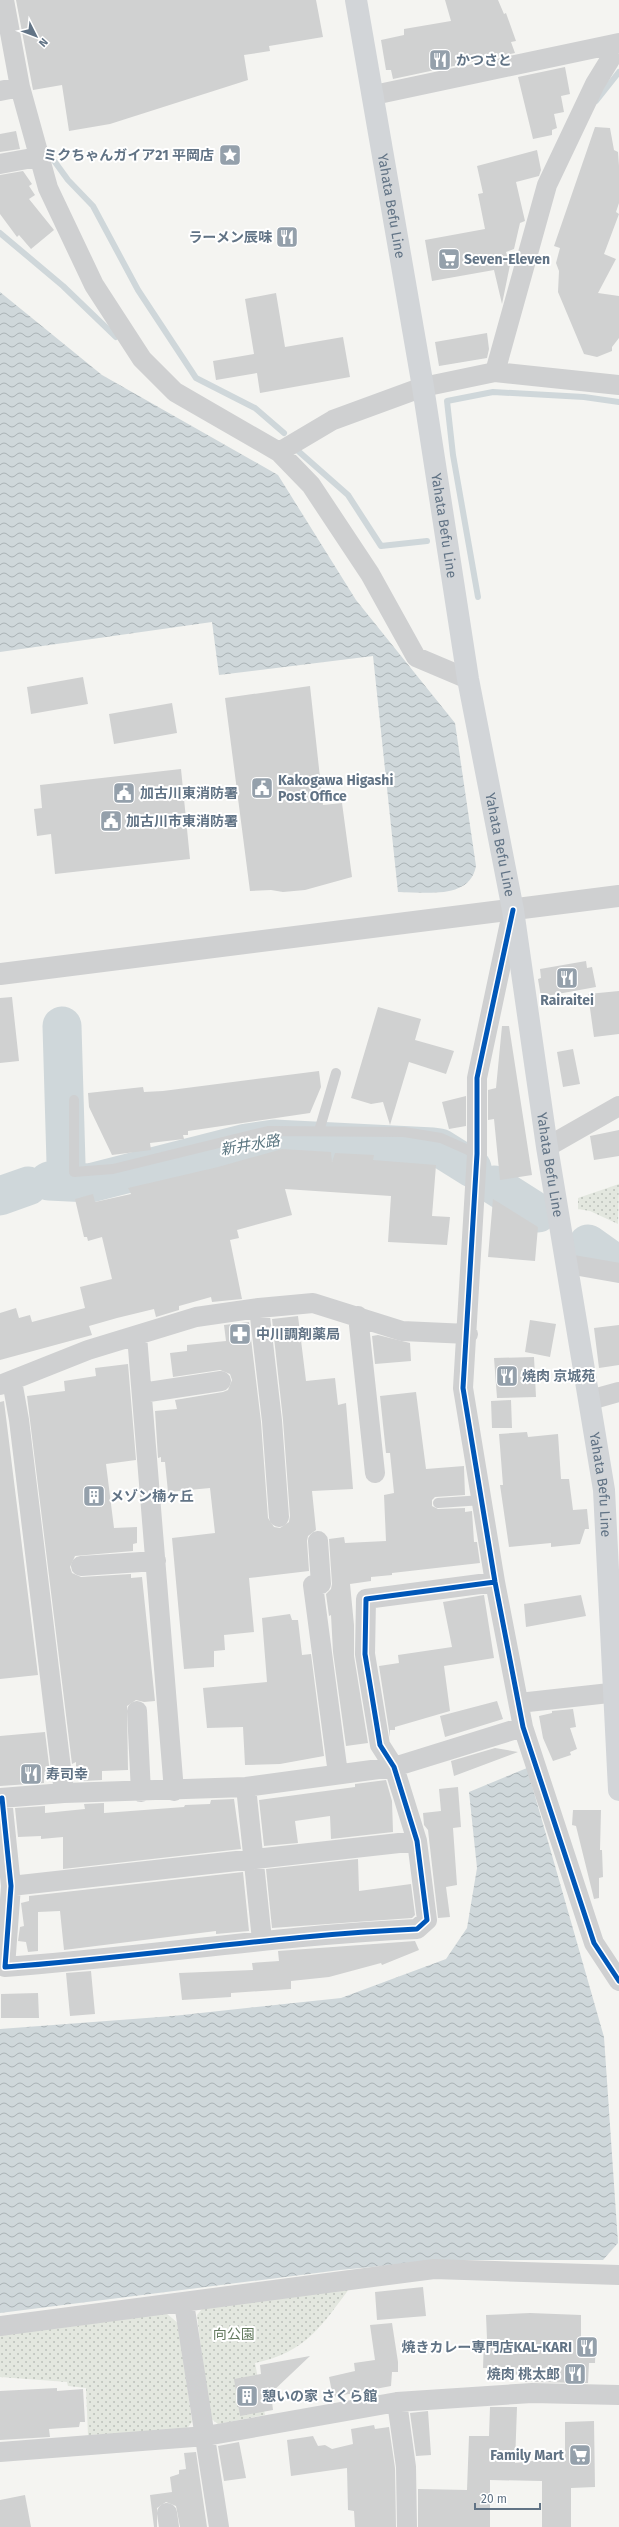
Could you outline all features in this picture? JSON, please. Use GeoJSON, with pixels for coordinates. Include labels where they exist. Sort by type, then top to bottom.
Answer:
{"type":"FeatureCollection","features":[{"type":"Feature","properties":{"kind":"main road","name":"Yahata Befu Line"},"geometry":{"type":"LineString","coordinates":[[356,0],[374,95],[423,387],[468,680],[513,910],[547,1147],[568,1264],[604,1490],[617,1692],[619,1790]]}},
{"type":"Feature","properties":{"kind":"street"},"geometry":{"type":"LineString","coordinates":[[4,0],[20,87],[38,157],[48,188],[94,285],[142,359],[175,392],[279,452],[315,492],[370,574],[416,657],[468,680]]}},
{"type":"Feature","properties":{"kind":"street"},"geometry":{"type":"LineString","coordinates":[[374,95],[619,44]]}},
{"type":"Feature","properties":{"kind":"street"},"geometry":{"type":"LineString","coordinates":[[495,372],[546,185],[595,84],[619,44]]}},
{"type":"Feature","properties":{"kind":"street"},"geometry":{"type":"LineString","coordinates":[[0,91],[20,87]]}},
{"type":"Feature","properties":{"kind":"street"},"geometry":{"type":"LineString","coordinates":[[0,164],[38,157]]}},
{"type":"Feature","properties":{"kind":"street"},"geometry":{"type":"LineString","coordinates":[[279,452],[333,420],[423,387],[495,372],[619,385]]}},
{"type":"Feature","properties":{"kind":"street"},"geometry":{"type":"LineString","coordinates":[[0,974],[619,896]]}},
{"type":"Feature","properties":{"kind":"street"},"geometry":{"type":"LineString","coordinates":[[513,910],[477,1078],[477,1154],[468,1334],[463,1388],[483,1500],[495,1582],[523,1727],[594,1943],[619,1981]]}},
{"type":"Feature","properties":{"kind":"street"},"geometry":{"type":"LineString","coordinates":[[547,1147],[619,1106]]}},
{"type":"Feature","properties":{"kind":"street"},"geometry":{"type":"LineString","coordinates":[[568,1264],[619,1273]]}},
{"type":"Feature","properties":{"kind":"street"},"geometry":{"type":"LineString","coordinates":[[64,1794],[19,1420],[6,1383],[88,1350],[196,1317],[259,1308],[313,1303],[402,1331],[468,1334]]}},
{"type":"Feature","properties":{"kind":"street"},"geometry":{"type":"LineString","coordinates":[[259,1308],[272,1421],[279,1517]]}},
{"type":"Feature","properties":{"kind":"street"},"geometry":{"type":"LineString","coordinates":[[358,1316],[375,1473]]}},
{"type":"Feature","properties":{"kind":"street"},"geometry":{"type":"LineString","coordinates":[[137,1336],[174,1791]]}},
{"type":"Feature","properties":{"kind":"street"},"geometry":{"type":"LineString","coordinates":[[142,1393],[221,1381]]}},
{"type":"Feature","properties":{"kind":"street"},"geometry":{"type":"LineString","coordinates":[[590,1400],[619,1392]]}},
{"type":"Feature","properties":{"kind":"street"},"geometry":{"type":"LineString","coordinates":[[318,1541],[321,1584],[313,1585],[338,1774]]}},
{"type":"Feature","properties":{"kind":"street"},"geometry":{"type":"LineString","coordinates":[[81,1566],[156,1561]]}},
{"type":"Feature","properties":{"kind":"street"},"geometry":{"type":"LineString","coordinates":[[495,1582],[366,1599],[365,1654],[380,1745],[394,1767],[417,1841],[426,1920],[417,1929],[262,1940],[64,1963],[5,1967],[11,1886],[1,1798],[246,1787],[394,1767],[523,1727]]}},
{"type":"Feature","properties":{"kind":"street"},"geometry":{"type":"LineString","coordinates":[[519,1703],[617,1692]]}},
{"type":"Feature","properties":{"kind":"street"},"geometry":{"type":"LineString","coordinates":[[137,1711],[141,1792]]}},
{"type":"Feature","properties":{"kind":"street"},"geometry":{"type":"LineString","coordinates":[[246,1787],[262,1940]]}},
{"type":"Feature","properties":{"kind":"street"},"geometry":{"type":"LineString","coordinates":[[11,1886],[417,1841]]}},
{"type":"Feature","properties":{"kind":"street"},"geometry":{"type":"LineString","coordinates":[[0,2326],[434,2269],[619,2275]]}},
{"type":"Feature","properties":{"kind":"street"},"geometry":{"type":"LineString","coordinates":[[184,2303],[206,2436],[219,2527]]}},
{"type":"Feature","properties":{"kind":"street"},"geometry":{"type":"LineString","coordinates":[[0,2452],[206,2436],[397,2402],[532,2393],[619,2395]]}},
{"type":"Feature","properties":{"kind":"street"},"geometry":{"type":"LineString","coordinates":[[397,2402],[406,2467],[407,2527]]}},
{"type":"Feature","properties":{"kind":"lane"},"geometry":{"type":"LineString","coordinates":[[319,1131],[336,1073]]}},
{"type":"Feature","properties":{"kind":"lane"},"geometry":{"type":"LineString","coordinates":[[74,1100],[74,1172],[112,1169],[268,1130],[404,1132],[441,1138],[477,1154]]}},
{"type":"Feature","properties":{"kind":"lane"},"geometry":{"type":"LineString","coordinates":[[438,1503],[483,1500]]}},
{"type":"Feature","properties":{"kind":"green space"},"geometry":{"type":"Polygon","coordinates":[[[619,1184],[618,1224],[590,1211],[578,1209],[578,1198],[619,1184]]]}},
{"type":"Feature","properties":{"kind":"green space","name":"向公園"},"geometry":{"type":"Polygon","coordinates":[[[352,2285],[332,2313],[312,2335],[301,2344],[288,2352],[255,2363],[265,2415],[218,2424],[209,2417],[197,2315],[208,2302],[352,2285]]]}},
{"type":"Feature","properties":{"kind":"green space"},"geometry":{"type":"Polygon","coordinates":[[[166,2313],[179,2324],[192,2422],[185,2431],[88,2435],[86,2388],[68,2386],[67,2382],[0,2377],[0,2335],[166,2313]]]}},
{"type":"Feature","properties":{"kind":"water"},"geometry":{"type":"Polygon","coordinates":[[[0,292],[102,375],[278,475],[356,600],[455,723],[476,866],[472,877],[465,884],[456,889],[445,892],[398,892],[373,656],[219,675],[212,622],[0,652],[0,292]]]}},
{"type":"Feature","properties":{"kind":"water"},"geometry":{"type":"Polygon","coordinates":[[[527,1768],[604,2037],[618,2243],[603,2260],[445,2260],[340,2270],[0,2313],[0,2029],[173,2016],[341,1998],[446,1959],[467,1928],[477,1868],[469,1792],[527,1768]]]}},
{"type":"Feature","properties":{"kind":"building"},"geometry":{"type":"Polygon","coordinates":[[[16,0],[316,0],[323,37],[269,46],[270,51],[244,55],[248,80],[110,124],[69,131],[62,85],[33,90],[16,0]]]}},
{"type":"Feature","properties":{"kind":"building"},"geometry":{"type":"Polygon","coordinates":[[[445,0],[498,0],[504,14],[506,13],[516,41],[511,42],[515,53],[393,79],[391,70],[386,70],[381,40],[404,35],[404,29],[451,21],[445,0]]]}},
{"type":"Feature","properties":{"kind":"building"},"geometry":{"type":"Polygon","coordinates":[[[565,67],[570,94],[561,96],[564,112],[554,114],[557,128],[552,130],[552,135],[533,139],[518,77],[565,67]]]}},
{"type":"Feature","properties":{"kind":"building"},"geometry":{"type":"Polygon","coordinates":[[[595,127],[610,128],[614,150],[618,152],[619,166],[619,203],[616,212],[619,214],[604,254],[616,259],[598,293],[619,296],[619,338],[612,347],[612,351],[597,357],[584,354],[558,292],[559,271],[556,263],[560,248],[554,246],[595,127]]]}},
{"type":"Feature","properties":{"kind":"building"},"geometry":{"type":"Polygon","coordinates":[[[16,131],[20,149],[0,152],[0,134],[16,131]]]}},
{"type":"Feature","properties":{"kind":"building"},"geometry":{"type":"Polygon","coordinates":[[[537,150],[541,170],[539,176],[516,182],[525,221],[520,223],[514,249],[506,252],[510,265],[502,304],[494,270],[432,281],[425,240],[485,229],[478,194],[483,193],[477,166],[537,150]]]}},
{"type":"Feature","properties":{"kind":"building"},"geometry":{"type":"Polygon","coordinates":[[[23,171],[32,184],[29,186],[35,195],[29,199],[54,230],[31,249],[19,235],[17,237],[0,214],[0,175],[23,171]]]}},
{"type":"Feature","properties":{"kind":"building"},"geometry":{"type":"Polygon","coordinates":[[[276,293],[285,347],[343,337],[350,377],[260,393],[257,373],[216,380],[213,361],[254,354],[245,299],[276,293]]]}},
{"type":"Feature","properties":{"kind":"building"},"geometry":{"type":"Polygon","coordinates":[[[487,333],[489,349],[487,358],[439,366],[435,342],[487,333]]]}},
{"type":"Feature","properties":{"kind":"building"},"geometry":{"type":"Polygon","coordinates":[[[83,677],[88,704],[31,714],[27,687],[83,677]]]}},
{"type":"Feature","properties":{"kind":"building"},"geometry":{"type":"Polygon","coordinates":[[[310,686],[323,805],[342,803],[352,877],[305,890],[283,892],[271,890],[250,891],[225,698],[310,686]]]}},
{"type":"Feature","properties":{"kind":"building"},"geometry":{"type":"Polygon","coordinates":[[[172,703],[177,733],[114,744],[109,714],[172,703]]]}},
{"type":"Feature","properties":{"kind":"building","name":"加古川市東消防署"},"geometry":{"type":"Polygon","coordinates":[[[181,769],[190,859],[55,874],[51,834],[37,836],[34,809],[42,808],[40,785],[181,769]]]}},
{"type":"Feature","properties":{"kind":"building","name":"Rairaitei"},"geometry":{"type":"Polygon","coordinates":[[[586,961],[587,968],[592,967],[596,987],[541,997],[538,979],[541,978],[540,969],[586,961]]]}},
{"type":"Feature","properties":{"kind":"building"},"geometry":{"type":"Polygon","coordinates":[[[619,991],[619,1034],[594,1037],[588,994],[619,991]]]}},
{"type":"Feature","properties":{"kind":"building"},"geometry":{"type":"Polygon","coordinates":[[[12,997],[19,1061],[0,1063],[0,998],[12,997]]]}},
{"type":"Feature","properties":{"kind":"building"},"geometry":{"type":"Polygon","coordinates":[[[378,1007],[421,1019],[415,1040],[454,1051],[446,1074],[409,1062],[390,1125],[383,1102],[371,1104],[351,1098],[378,1007]]]}},
{"type":"Feature","properties":{"kind":"building"},"geometry":{"type":"Polygon","coordinates":[[[502,1026],[509,1026],[532,1175],[500,1180],[494,1119],[488,1120],[488,1090],[496,1088],[502,1026]]]}},
{"type":"Feature","properties":{"kind":"building"},"geometry":{"type":"Polygon","coordinates":[[[573,1049],[580,1084],[563,1087],[557,1052],[573,1049]]]}},
{"type":"Feature","properties":{"kind":"building"},"geometry":{"type":"Polygon","coordinates":[[[319,1071],[321,1087],[310,1113],[188,1131],[188,1135],[183,1135],[184,1139],[150,1143],[151,1150],[112,1155],[89,1107],[88,1093],[143,1087],[144,1092],[163,1091],[319,1071]]]}},
{"type":"Feature","properties":{"kind":"building"},"geometry":{"type":"Polygon","coordinates":[[[466,1096],[466,1126],[449,1129],[442,1102],[466,1096]]]}},
{"type":"Feature","properties":{"kind":"building"},"geometry":{"type":"Polygon","coordinates":[[[619,1130],[619,1156],[594,1160],[590,1136],[619,1130]]]}},
{"type":"Feature","properties":{"kind":"building"},"geometry":{"type":"Polygon","coordinates":[[[282,1149],[331,1152],[332,1162],[335,1153],[374,1155],[373,1160],[436,1165],[432,1216],[450,1217],[447,1245],[388,1242],[391,1196],[285,1189],[292,1215],[237,1230],[239,1238],[230,1240],[242,1299],[212,1302],[211,1297],[179,1306],[179,1310],[156,1317],[154,1309],[117,1318],[89,1326],[92,1335],[0,1360],[0,1313],[16,1308],[19,1318],[30,1315],[32,1322],[85,1308],[80,1287],[112,1279],[102,1237],[88,1241],[87,1237],[84,1237],[75,1199],[93,1194],[95,1202],[131,1194],[128,1188],[218,1167],[282,1149]]]}},
{"type":"Feature","properties":{"kind":"building"},"geometry":{"type":"Polygon","coordinates":[[[493,1199],[538,1227],[535,1261],[488,1257],[493,1199]]]}},
{"type":"Feature","properties":{"kind":"building"},"geometry":{"type":"Polygon","coordinates":[[[298,1316],[306,1381],[335,1378],[338,1405],[346,1403],[353,1489],[312,1491],[316,1530],[308,1536],[307,1541],[309,1571],[249,1578],[254,1632],[224,1635],[225,1650],[214,1651],[214,1667],[184,1669],[172,1538],[215,1533],[210,1488],[168,1492],[165,1462],[161,1462],[161,1457],[158,1458],[155,1411],[177,1409],[175,1400],[228,1390],[232,1380],[230,1374],[220,1370],[173,1377],[170,1353],[187,1351],[187,1345],[226,1341],[224,1325],[249,1322],[261,1422],[268,1518],[274,1527],[280,1528],[289,1522],[290,1516],[283,1420],[272,1319],[298,1316]]]}},
{"type":"Feature","properties":{"kind":"building"},"geometry":{"type":"Polygon","coordinates":[[[530,1320],[556,1324],[550,1357],[525,1352],[530,1320]]]}},
{"type":"Feature","properties":{"kind":"building"},"geometry":{"type":"Polygon","coordinates":[[[619,1325],[619,1365],[599,1368],[594,1328],[619,1325]]]}},
{"type":"Feature","properties":{"kind":"building"},"geometry":{"type":"Polygon","coordinates":[[[378,1335],[410,1343],[411,1361],[375,1364],[372,1336],[378,1335]]]}},
{"type":"Feature","properties":{"kind":"building"},"geometry":{"type":"Polygon","coordinates":[[[534,1357],[536,1397],[497,1398],[494,1358],[534,1357]]]}},
{"type":"Feature","properties":{"kind":"building"},"geometry":{"type":"Polygon","coordinates":[[[128,1364],[136,1460],[106,1464],[114,1528],[137,1527],[137,1543],[133,1544],[133,1551],[75,1556],[70,1567],[72,1573],[81,1577],[131,1574],[131,1578],[142,1577],[155,1701],[144,1702],[136,1700],[127,1706],[128,1770],[102,1771],[102,1780],[83,1781],[82,1775],[76,1775],[76,1762],[72,1764],[27,1396],[65,1391],[64,1381],[96,1376],[95,1368],[128,1364]]]}},
{"type":"Feature","properties":{"kind":"building"},"geometry":{"type":"Polygon","coordinates":[[[416,1392],[426,1469],[464,1466],[465,1495],[435,1497],[432,1500],[432,1506],[438,1509],[465,1508],[465,1512],[472,1511],[474,1542],[477,1542],[480,1563],[392,1573],[392,1575],[371,1577],[371,1581],[350,1584],[354,1625],[354,1656],[368,1743],[346,1746],[333,1652],[331,1615],[329,1616],[326,1594],[331,1589],[332,1584],[329,1539],[344,1537],[345,1543],[386,1541],[384,1495],[394,1493],[390,1453],[386,1453],[380,1396],[416,1392]]]}},
{"type":"Feature","properties":{"kind":"building"},"geometry":{"type":"Polygon","coordinates":[[[511,1400],[512,1428],[492,1428],[491,1401],[511,1400]]]}},
{"type":"Feature","properties":{"kind":"building"},"geometry":{"type":"Polygon","coordinates":[[[4,1401],[38,1675],[0,1679],[0,1402],[4,1401]]]}},
{"type":"Feature","properties":{"kind":"building"},"geometry":{"type":"Polygon","coordinates":[[[527,1432],[528,1437],[558,1434],[561,1479],[569,1479],[573,1510],[587,1509],[589,1529],[585,1529],[580,1544],[551,1547],[551,1543],[509,1547],[500,1485],[503,1485],[499,1434],[527,1432]]]}},
{"type":"Feature","properties":{"kind":"building"},"geometry":{"type":"Polygon","coordinates":[[[484,1595],[494,1658],[444,1666],[450,1711],[395,1727],[395,1730],[390,1730],[390,1737],[379,1666],[399,1663],[398,1655],[452,1647],[443,1602],[484,1595]]]}},
{"type":"Feature","properties":{"kind":"building"},"geometry":{"type":"Polygon","coordinates":[[[581,1595],[586,1616],[526,1627],[524,1604],[581,1595]]]}},
{"type":"Feature","properties":{"kind":"building"},"geometry":{"type":"Polygon","coordinates":[[[290,1614],[292,1620],[298,1620],[302,1655],[311,1654],[324,1756],[280,1764],[245,1765],[243,1727],[207,1728],[203,1688],[267,1682],[262,1618],[290,1614]]]}},
{"type":"Feature","properties":{"kind":"building"},"geometry":{"type":"Polygon","coordinates":[[[497,1701],[503,1719],[445,1737],[440,1716],[497,1701]]]}},
{"type":"Feature","properties":{"kind":"building"},"geometry":{"type":"Polygon","coordinates":[[[573,1709],[576,1727],[570,1728],[577,1749],[570,1752],[571,1755],[553,1761],[543,1738],[539,1716],[552,1713],[552,1711],[573,1709]]]}},
{"type":"Feature","properties":{"kind":"building"},"geometry":{"type":"Polygon","coordinates":[[[45,1732],[50,1773],[44,1775],[44,1783],[0,1786],[0,1736],[45,1732]]]}},
{"type":"Feature","properties":{"kind":"building"},"geometry":{"type":"Polygon","coordinates":[[[495,1748],[518,1752],[454,1776],[451,1761],[495,1748]]]}},
{"type":"Feature","properties":{"kind":"building"},"geometry":{"type":"Polygon","coordinates":[[[386,1780],[392,1801],[393,1832],[331,1839],[330,1816],[295,1821],[298,1843],[264,1846],[259,1800],[355,1787],[355,1784],[386,1780]]]}},
{"type":"Feature","properties":{"kind":"building"},"geometry":{"type":"Polygon","coordinates":[[[458,1787],[461,1827],[453,1828],[457,1885],[446,1887],[450,1917],[438,1918],[428,1830],[424,1825],[423,1813],[441,1811],[439,1789],[458,1787]]]}},
{"type":"Feature","properties":{"kind":"building"},"geometry":{"type":"Polygon","coordinates":[[[234,1799],[241,1849],[63,1869],[63,1837],[41,1839],[41,1836],[18,1837],[15,1808],[45,1806],[45,1813],[85,1809],[84,1804],[104,1803],[104,1813],[184,1807],[185,1805],[210,1804],[211,1800],[234,1799]]]}},
{"type":"Feature","properties":{"kind":"building"},"geometry":{"type":"Polygon","coordinates":[[[573,1810],[601,1810],[600,1850],[602,1850],[603,1877],[599,1878],[599,1898],[594,1899],[576,1826],[572,1825],[573,1810]]]}},
{"type":"Feature","properties":{"kind":"building"},"geometry":{"type":"Polygon","coordinates":[[[358,1859],[359,1891],[411,1884],[415,1915],[412,1918],[272,1928],[266,1869],[358,1859]]]}},
{"type":"Feature","properties":{"kind":"building"},"geometry":{"type":"Polygon","coordinates":[[[243,1872],[249,1931],[216,1934],[216,1931],[64,1950],[60,1911],[38,1912],[38,1951],[28,1952],[26,1942],[18,1941],[20,1927],[24,1926],[21,1903],[29,1901],[29,1896],[243,1872]]]}},
{"type":"Feature","properties":{"kind":"building"},"geometry":{"type":"Polygon","coordinates":[[[415,1941],[419,1950],[382,1965],[381,1963],[329,1977],[291,1981],[291,1989],[231,1993],[231,1997],[182,2000],[179,1973],[253,1970],[252,1963],[279,1961],[278,1951],[415,1941]]]}},
{"type":"Feature","properties":{"kind":"building"},"geometry":{"type":"Polygon","coordinates":[[[91,1971],[95,2014],[70,2016],[66,1973],[91,1971]]]}},
{"type":"Feature","properties":{"kind":"building"},"geometry":{"type":"Polygon","coordinates":[[[38,1993],[39,2018],[1,2018],[1,1994],[38,1993]]]}},
{"type":"Feature","properties":{"kind":"building"},"geometry":{"type":"Polygon","coordinates":[[[423,2287],[426,2316],[377,2320],[375,2292],[423,2287]]]}},
{"type":"Feature","properties":{"kind":"building"},"geometry":{"type":"Polygon","coordinates":[[[530,2313],[581,2315],[581,2337],[596,2338],[595,2363],[589,2363],[588,2383],[525,2382],[526,2375],[495,2374],[495,2368],[483,2368],[484,2339],[487,2339],[486,2315],[530,2313]]]}},
{"type":"Feature","properties":{"kind":"building"},"geometry":{"type":"Polygon","coordinates":[[[392,2323],[398,2362],[398,2372],[392,2372],[391,2386],[333,2397],[329,2377],[355,2371],[354,2363],[375,2360],[370,2325],[392,2323]]]}},
{"type":"Feature","properties":{"kind":"building"},"geometry":{"type":"Polygon","coordinates":[[[310,2356],[271,2393],[273,2410],[240,2416],[234,2379],[261,2374],[260,2365],[310,2356]]]}},
{"type":"Feature","properties":{"kind":"building"},"geometry":{"type":"Polygon","coordinates":[[[57,2388],[57,2391],[83,2389],[85,2422],[80,2422],[79,2427],[49,2429],[50,2437],[0,2440],[0,2391],[57,2388]]]}},
{"type":"Feature","properties":{"kind":"building"},"geometry":{"type":"Polygon","coordinates":[[[490,2407],[517,2407],[515,2463],[565,2457],[565,2422],[594,2421],[595,2487],[571,2488],[571,2527],[542,2527],[542,2481],[490,2480],[490,2527],[418,2527],[418,2489],[467,2490],[469,2436],[489,2436],[490,2407]]]}},
{"type":"Feature","properties":{"kind":"building"},"geometry":{"type":"Polygon","coordinates":[[[428,2411],[431,2455],[416,2456],[410,2413],[428,2411]]]}},
{"type":"Feature","properties":{"kind":"building"},"geometry":{"type":"Polygon","coordinates":[[[374,2425],[375,2429],[389,2427],[395,2468],[396,2527],[355,2527],[354,2511],[348,2510],[347,2468],[291,2476],[287,2440],[313,2436],[318,2446],[325,2445],[332,2449],[353,2444],[351,2429],[374,2425]]]}},
{"type":"Feature","properties":{"kind":"building"},"geometry":{"type":"Polygon","coordinates":[[[239,2442],[246,2478],[224,2481],[218,2446],[239,2442]]]}},
{"type":"Feature","properties":{"kind":"building"},"geometry":{"type":"Polygon","coordinates":[[[196,2452],[207,2527],[180,2527],[176,2506],[166,2502],[157,2508],[157,2527],[154,2527],[150,2495],[172,2492],[170,2477],[179,2474],[179,2470],[186,2469],[184,2453],[196,2452]]]}},
{"type":"Feature","properties":{"kind":"building"},"geometry":{"type":"Polygon","coordinates":[[[25,2495],[31,2527],[0,2527],[0,2500],[25,2495]]]}},
{"type":"Feature","properties":{"kind":"waterway"},"geometry":{"type":"LineString","coordinates":[[596,101],[619,72]]}},
{"type":"Feature","properties":{"kind":"waterway"},"geometry":{"type":"LineString","coordinates":[[47,151],[68,180],[93,206],[138,290],[196,378],[255,408],[284,433]]}},
{"type":"Feature","properties":{"kind":"waterway"},"geometry":{"type":"LineString","coordinates":[[0,233],[63,286],[116,337]]}},
{"type":"Feature","properties":{"kind":"waterway"},"geometry":{"type":"LineString","coordinates":[[478,597],[453,455],[447,401],[493,392],[584,397],[619,402]]}},
{"type":"Feature","properties":{"kind":"waterway"},"geometry":{"type":"LineString","coordinates":[[297,450],[348,495],[381,546],[427,541]]}},
{"type":"Feature","properties":{"kind":"waterway"},"geometry":{"type":"LineString","coordinates":[[62,1026],[66,1163]]}},
{"type":"Feature","properties":{"kind":"waterway","name":"新井水路"},"geometry":{"type":"LineString","coordinates":[[49,1181],[90,1183],[247,1143],[274,1139],[440,1148],[472,1168]]}},
{"type":"Feature","properties":{"kind":"waterway","name":"新井水路"},"geometry":{"type":"LineString","coordinates":[[494,1185],[538,1213]]}},
{"type":"Feature","properties":{"kind":"waterway","name":"新井水路"},"geometry":{"type":"LineString","coordinates":[[0,1196],[28,1186]]}},
{"type":"Feature","properties":{"kind":"waterway","name":"新井水路"},"geometry":{"type":"LineString","coordinates":[[588,1244],[612,1261]]}},
{"type":"Feature","properties":{"kind":"cycle path"},"geometry":{"type":"LineString","coordinates":[[513,910],[477,1078],[477,1154],[463,1388],[495,1582],[523,1727],[594,1943],[619,1981]]}},
{"type":"Feature","properties":{"kind":"cycle path"},"geometry":{"type":"LineString","coordinates":[[2,1798],[11,1886],[5,1967],[108,1958],[314,1936],[417,1929],[427,1920],[417,1841],[394,1767],[380,1745],[365,1654],[366,1599],[495,1582]]}},
{"type":"Feature","properties":{"kind":"place","name":"かつさと"},"geometry":{"type":"Point","coordinates":[440,60]}},
{"type":"Feature","properties":{"kind":"place","name":"ミクちゃんガイア21 平岡店"},"geometry":{"type":"Point","coordinates":[230,155]}},
{"type":"Feature","properties":{"kind":"place","name":"ラーメン辰味"},"geometry":{"type":"Point","coordinates":[287,237]}},
{"type":"Feature","properties":{"kind":"place","name":"Seven-Eleven"},"geometry":{"type":"Point","coordinates":[449,259]}},
{"type":"Feature","properties":{"kind":"place","name":"Kakogawa Higashi Post Office"},"geometry":{"type":"Point","coordinates":[262,788]}},
{"type":"Feature","properties":{"kind":"place","name":"加古川東消防署"},"geometry":{"type":"Point","coordinates":[124,793]}},
{"type":"Feature","properties":{"kind":"place","name":"加古川市東消防署"},"geometry":{"type":"Point","coordinates":[111,821]}},
{"type":"Feature","properties":{"kind":"place","name":"Rairaitei"},"geometry":{"type":"Point","coordinates":[567,978]}},
{"type":"Feature","properties":{"kind":"place","name":"中川調剤薬局"},"geometry":{"type":"Point","coordinates":[240,1334]}},
{"type":"Feature","properties":{"kind":"place","name":"焼肉 京城苑"},"geometry":{"type":"Point","coordinates":[507,1376]}},
{"type":"Feature","properties":{"kind":"place","name":"メゾン楠ヶ丘"},"geometry":{"type":"Point","coordinates":[94,1496]}},
{"type":"Feature","properties":{"kind":"place","name":"寿司幸"},"geometry":{"type":"Point","coordinates":[31,1774]}},
{"type":"Feature","properties":{"kind":"place","name":"焼きカレー専門店KAL-KARI"},"geometry":{"type":"Point","coordinates":[587,2347]}},
{"type":"Feature","properties":{"kind":"place","name":"焼肉 桃太郎"},"geometry":{"type":"Point","coordinates":[575,2374]}},
{"type":"Feature","properties":{"kind":"place","name":"憩いの家 さくら館"},"geometry":{"type":"Point","coordinates":[247,2396]}},
{"type":"Feature","properties":{"kind":"place","name":"Family Mart"},"geometry":{"type":"Point","coordinates":[580,2455]}}]}
